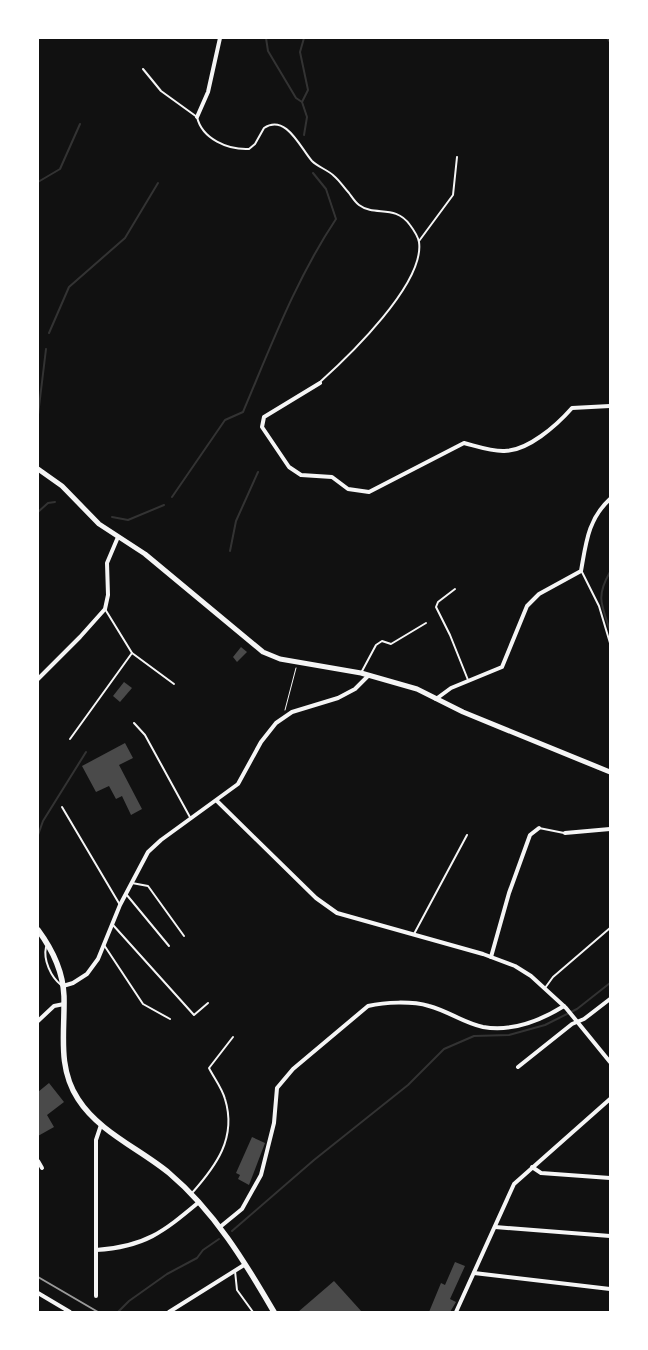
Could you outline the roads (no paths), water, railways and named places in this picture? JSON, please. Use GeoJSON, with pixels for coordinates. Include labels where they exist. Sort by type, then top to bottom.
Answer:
{"type":"FeatureCollection","features":[{"type":"Feature","properties":{"kind":"main road"},"geometry":{"type":"LineString","coordinates":[[38,930],[48,942],[57,961],[63,986],[63,1046],[68,1080],[84,1108],[101,1125],[168,1172],[200,1202],[220,1228],[274,1312]]}},
{"type":"Feature","properties":{"kind":"street"},"geometry":{"type":"LineString","coordinates":[[197,117],[208,92],[220,38]]}},
{"type":"Feature","properties":{"kind":"street"},"geometry":{"type":"LineString","coordinates":[[320,383],[264,417],[262,427],[288,467],[301,475],[332,477],[348,489],[369,492],[464,443],[504,452],[520,447],[546,434],[572,408],[610,406]]}},
{"type":"Feature","properties":{"kind":"street"},"geometry":{"type":"LineString","coordinates":[[38,469],[62,486],[86,512],[118,537],[145,554],[254,646],[275,657],[361,673],[417,688],[533,742],[610,772]]}},
{"type":"Feature","properties":{"kind":"street"},"geometry":{"type":"LineString","coordinates":[[436,698],[440,694],[468,680],[502,667],[527,606],[539,594],[581,571],[589,528],[595,516],[610,499]]}},
{"type":"Feature","properties":{"kind":"street"},"geometry":{"type":"LineString","coordinates":[[38,679],[105,609],[108,595],[107,563],[118,537]]}},
{"type":"Feature","properties":{"kind":"street"},"geometry":{"type":"LineString","coordinates":[[63,986],[87,974],[98,959],[120,905],[148,852],[238,784],[261,742],[285,715],[338,698],[355,689],[369,675]]}},
{"type":"Feature","properties":{"kind":"street"},"geometry":{"type":"LineString","coordinates":[[217,801],[316,898],[328,907],[341,914],[491,957],[515,966],[545,988],[565,1007],[610,1062]]}},
{"type":"Feature","properties":{"kind":"street"},"geometry":{"type":"LineString","coordinates":[[491,957],[509,892],[530,835],[539,828]]}},
{"type":"Feature","properties":{"kind":"street"},"geometry":{"type":"LineString","coordinates":[[565,834],[610,829]]}},
{"type":"Feature","properties":{"kind":"street"},"geometry":{"type":"LineString","coordinates":[[518,1067],[610,999]]}},
{"type":"Feature","properties":{"kind":"street"},"geometry":{"type":"LineString","coordinates":[[220,1228],[242,1210],[261,1175],[274,1123],[277,1088],[293,1069],[368,1006],[378,1003],[428,1006],[464,1022],[494,1028],[525,1024],[546,1017],[565,1007]]}},
{"type":"Feature","properties":{"kind":"street"},"geometry":{"type":"LineString","coordinates":[[38,1021],[54,1006],[64,1004]]}},
{"type":"Feature","properties":{"kind":"street"},"geometry":{"type":"LineString","coordinates":[[456,1312],[514,1184],[610,1099]]}},
{"type":"Feature","properties":{"kind":"street"},"geometry":{"type":"LineString","coordinates":[[96,1296],[96,1140],[101,1125]]}},
{"type":"Feature","properties":{"kind":"street"},"geometry":{"type":"LineString","coordinates":[[38,1161],[42,1168]]}},
{"type":"Feature","properties":{"kind":"street"},"geometry":{"type":"LineString","coordinates":[[532,1167],[541,1173],[610,1178]]}},
{"type":"Feature","properties":{"kind":"street"},"geometry":{"type":"LineString","coordinates":[[96,1250],[116,1248],[149,1239],[162,1232],[200,1202]]}},
{"type":"Feature","properties":{"kind":"street"},"geometry":{"type":"LineString","coordinates":[[495,1227],[610,1236]]}},
{"type":"Feature","properties":{"kind":"street"},"geometry":{"type":"LineString","coordinates":[[169,1312],[244,1265]]}},
{"type":"Feature","properties":{"kind":"street"},"geometry":{"type":"LineString","coordinates":[[474,1273],[610,1289]]}},
{"type":"Feature","properties":{"kind":"street"},"geometry":{"type":"LineString","coordinates":[[38,1293],[70,1312]]}},
{"type":"Feature","properties":{"kind":"lane"},"geometry":{"type":"LineString","coordinates":[[143,69],[161,91],[197,117],[199,127],[207,136],[218,142],[242,149],[249,149],[269,125],[280,126],[301,142],[312,160],[336,177],[360,206],[395,212],[404,217],[419,241]]}},
{"type":"Feature","properties":{"kind":"lane"},"geometry":{"type":"LineString","coordinates":[[320,383],[344,360],[402,292],[417,263],[419,241],[453,195],[457,156]]}},
{"type":"Feature","properties":{"kind":"lane"},"geometry":{"type":"LineString","coordinates":[[581,571],[599,606],[610,643]]}},
{"type":"Feature","properties":{"kind":"lane"},"geometry":{"type":"LineString","coordinates":[[455,589],[436,606],[468,680]]}},
{"type":"Feature","properties":{"kind":"lane"},"geometry":{"type":"LineString","coordinates":[[105,609],[132,653],[174,684]]}},
{"type":"Feature","properties":{"kind":"lane"},"geometry":{"type":"LineString","coordinates":[[361,673],[376,645],[382,641],[391,644],[426,623]]}},
{"type":"Feature","properties":{"kind":"lane"},"geometry":{"type":"LineString","coordinates":[[70,739],[132,653]]}},
{"type":"Feature","properties":{"kind":"lane"},"geometry":{"type":"LineString","coordinates":[[134,722],[145,734],[191,819]]}},
{"type":"Feature","properties":{"kind":"lane"},"geometry":{"type":"LineString","coordinates":[[62,807],[120,905]]}},
{"type":"Feature","properties":{"kind":"lane"},"geometry":{"type":"LineString","coordinates":[[539,828],[565,834]]}},
{"type":"Feature","properties":{"kind":"lane"},"geometry":{"type":"LineString","coordinates":[[414,934],[467,835]]}},
{"type":"Feature","properties":{"kind":"lane"},"geometry":{"type":"LineString","coordinates":[[131,883],[148,886],[184,936]]}},
{"type":"Feature","properties":{"kind":"lane"},"geometry":{"type":"LineString","coordinates":[[126,893],[170,946]]}},
{"type":"Feature","properties":{"kind":"lane"},"geometry":{"type":"LineString","coordinates":[[112,924],[194,1015],[208,1003]]}},
{"type":"Feature","properties":{"kind":"lane"},"geometry":{"type":"LineString","coordinates":[[545,988],[554,977],[610,928]]}},
{"type":"Feature","properties":{"kind":"lane"},"geometry":{"type":"LineString","coordinates":[[104,945],[143,1004],[170,1019]]}},
{"type":"Feature","properties":{"kind":"lane"},"geometry":{"type":"LineString","coordinates":[[192,1194],[216,1165],[227,1136],[228,1121],[225,1098],[209,1068],[233,1037]]}},
{"type":"Feature","properties":{"kind":"lane"},"geometry":{"type":"LineString","coordinates":[[235,1271],[237,1290],[253,1312]]}},
{"type":"Feature","properties":{"kind":"waterway"},"geometry":{"type":"LineString","coordinates":[[266,38],[268,51],[296,98],[302,102],[307,117],[304,135]]}},
{"type":"Feature","properties":{"kind":"waterway"},"geometry":{"type":"LineString","coordinates":[[302,102],[308,90],[300,52],[304,38]]}},
{"type":"Feature","properties":{"kind":"waterway"},"geometry":{"type":"LineString","coordinates":[[607,38],[610,42]]}},
{"type":"Feature","properties":{"kind":"waterway"},"geometry":{"type":"LineString","coordinates":[[38,182],[60,169],[80,124]]}},
{"type":"Feature","properties":{"kind":"waterway"},"geometry":{"type":"LineString","coordinates":[[172,497],[225,420],[243,412],[296,289],[336,219],[326,189],[313,173]]}},
{"type":"Feature","properties":{"kind":"waterway"},"geometry":{"type":"LineString","coordinates":[[49,333],[69,287],[125,238],[158,183]]}},
{"type":"Feature","properties":{"kind":"waterway"},"geometry":{"type":"LineString","coordinates":[[38,415],[46,349]]}},
{"type":"Feature","properties":{"kind":"waterway"},"geometry":{"type":"LineString","coordinates":[[230,551],[236,521],[258,472]]}},
{"type":"Feature","properties":{"kind":"waterway"},"geometry":{"type":"LineString","coordinates":[[38,512],[48,503],[55,502]]}},
{"type":"Feature","properties":{"kind":"waterway"},"geometry":{"type":"LineString","coordinates":[[112,517],[128,520],[164,505]]}},
{"type":"Feature","properties":{"kind":"waterway"},"geometry":{"type":"LineString","coordinates":[[610,572],[601,594],[602,607],[610,630]]}},
{"type":"Feature","properties":{"kind":"waterway"},"geometry":{"type":"LineString","coordinates":[[38,835],[43,821],[86,752]]}},
{"type":"Feature","properties":{"kind":"waterway"},"geometry":{"type":"LineString","coordinates":[[232,1231],[314,1160],[408,1085],[444,1049],[474,1036],[509,1035],[545,1025],[577,1009],[610,983]]}},
{"type":"Feature","properties":{"kind":"waterway"},"geometry":{"type":"LineString","coordinates":[[118,1312],[129,1301],[167,1274],[197,1258],[203,1250],[219,1239]]}},
{"type":"Feature","properties":{"kind":"railway"},"geometry":{"type":"LineString","coordinates":[[38,1277],[98,1312]]}}]}
